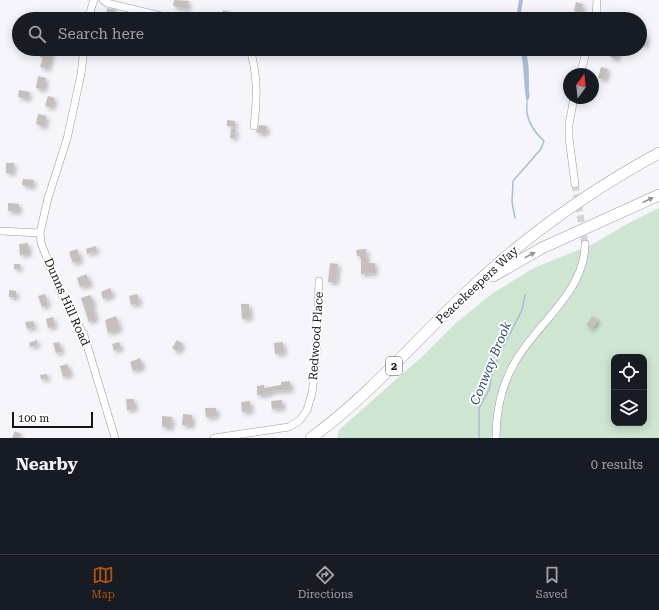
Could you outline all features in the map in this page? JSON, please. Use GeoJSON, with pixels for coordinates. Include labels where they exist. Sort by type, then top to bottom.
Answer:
{"type":"FeatureCollection","features":[{"type":"Feature","properties":{"kind":"highway"},"geometry":{"type":"LineString","coordinates":[[628,170],[659,146]]}},
{"type":"Feature","properties":{"kind":"highway","name":"Peacekeepers Way"},"geometry":{"type":"LineString","coordinates":[[311,438],[354,404],[471,288],[527,239],[582,199],[628,170],[659,153]]}},
{"type":"Feature","properties":{"kind":"highway"},"geometry":{"type":"LineString","coordinates":[[471,288],[542,248],[659,195]]}},
{"type":"Feature","properties":{"kind":"street"},"geometry":{"type":"LineString","coordinates":[[90,12],[94,0]]}},
{"type":"Feature","properties":{"kind":"street"},"geometry":{"type":"LineString","coordinates":[[103,0],[107,3],[145,12]]}},
{"type":"Feature","properties":{"kind":"street"},"geometry":{"type":"LineString","coordinates":[[596,12],[597,0]]}},
{"type":"Feature","properties":{"kind":"street","name":"Dunns Hill Road"},"geometry":{"type":"LineString","coordinates":[[83,56],[67,139],[48,198],[40,233],[41,243],[59,289],[84,335],[115,438]]}},
{"type":"Feature","properties":{"kind":"street"},"geometry":{"type":"LineString","coordinates":[[251,56],[257,87],[254,126]]}},
{"type":"Feature","properties":{"kind":"street"},"geometry":{"type":"LineString","coordinates":[[582,68],[585,56]]}},
{"type":"Feature","properties":{"kind":"street"},"geometry":{"type":"LineString","coordinates":[[573,104],[569,124],[569,138],[575,184]]}},
{"type":"Feature","properties":{"kind":"street"},"geometry":{"type":"LineString","coordinates":[[0,231],[40,233]]}},
{"type":"Feature","properties":{"kind":"street"},"geometry":{"type":"LineString","coordinates":[[496,438],[496,416],[499,401],[508,375],[522,350],[572,286],[583,262],[585,244]]}},
{"type":"Feature","properties":{"kind":"street","name":"Redwood Place"},"geometry":{"type":"LineString","coordinates":[[214,438],[289,427],[300,420],[307,410],[312,393],[315,366],[319,281]]}},
{"type":"Feature","properties":{"kind":"green space"},"geometry":{"type":"Polygon","coordinates":[[[659,208],[659,438],[337,438],[339,430],[425,354],[457,322],[493,293],[534,268],[593,244],[627,224],[659,208]]]}},
{"type":"Feature","properties":{"kind":"water"},"geometry":{"type":"Polygon","coordinates":[[[519,0],[523,0],[521,12],[517,12],[519,0]]]}},
{"type":"Feature","properties":{"kind":"water"},"geometry":{"type":"Polygon","coordinates":[[[522,56],[527,56],[530,95],[527,103],[525,90],[522,56]]]}},
{"type":"Feature","properties":{"kind":"building"},"geometry":{"type":"Polygon","coordinates":[[[174,0],[189,1],[187,9],[173,6],[174,0]]]}},
{"type":"Feature","properties":{"kind":"building"},"geometry":{"type":"Polygon","coordinates":[[[576,2],[583,4],[581,12],[574,11],[576,2]]]}},
{"type":"Feature","properties":{"kind":"building"},"geometry":{"type":"Polygon","coordinates":[[[107,8],[116,10],[116,12],[107,12],[107,8]]]}},
{"type":"Feature","properties":{"kind":"building"},"geometry":{"type":"Polygon","coordinates":[[[51,56],[48,69],[40,67],[43,58],[40,57],[51,56]]]}},
{"type":"Feature","properties":{"kind":"building"},"geometry":{"type":"Polygon","coordinates":[[[610,56],[618,56],[617,59],[610,56]]]}},
{"type":"Feature","properties":{"kind":"building"},"geometry":{"type":"Polygon","coordinates":[[[601,67],[608,69],[605,80],[599,78],[601,67]]]}},
{"type":"Feature","properties":{"kind":"building"},"geometry":{"type":"Polygon","coordinates":[[[38,76],[46,78],[44,90],[36,88],[38,76]]]}},
{"type":"Feature","properties":{"kind":"building"},"geometry":{"type":"Polygon","coordinates":[[[19,90],[30,92],[28,99],[18,97],[19,90]]]}},
{"type":"Feature","properties":{"kind":"building"},"geometry":{"type":"Polygon","coordinates":[[[48,96],[55,98],[52,108],[45,106],[48,96]]]}},
{"type":"Feature","properties":{"kind":"building"},"geometry":{"type":"Polygon","coordinates":[[[38,114],[46,116],[45,127],[36,124],[38,114]]]}},
{"type":"Feature","properties":{"kind":"building"},"geometry":{"type":"Polygon","coordinates":[[[227,120],[235,121],[235,127],[227,126],[227,120]]]}},
{"type":"Feature","properties":{"kind":"building"},"geometry":{"type":"Polygon","coordinates":[[[259,125],[267,126],[266,134],[255,132],[259,125]]]}},
{"type":"Feature","properties":{"kind":"building"},"geometry":{"type":"Polygon","coordinates":[[[231,129],[236,129],[235,138],[230,138],[231,129]]]}},
{"type":"Feature","properties":{"kind":"building"},"geometry":{"type":"Polygon","coordinates":[[[6,163],[14,163],[13,173],[6,173],[6,163]]]}},
{"type":"Feature","properties":{"kind":"building"},"geometry":{"type":"Polygon","coordinates":[[[23,179],[34,180],[33,187],[22,185],[23,179]]]}},
{"type":"Feature","properties":{"kind":"building"},"geometry":{"type":"Polygon","coordinates":[[[8,203],[19,204],[19,212],[8,211],[8,203]]]}},
{"type":"Feature","properties":{"kind":"building"},"geometry":{"type":"Polygon","coordinates":[[[28,243],[29,254],[20,255],[19,244],[28,243]]]}},
{"type":"Feature","properties":{"kind":"building"},"geometry":{"type":"Polygon","coordinates":[[[96,246],[97,251],[87,254],[86,249],[96,246]]]}},
{"type":"Feature","properties":{"kind":"building"},"geometry":{"type":"Polygon","coordinates":[[[77,249],[81,260],[73,263],[69,252],[77,249]]]}},
{"type":"Feature","properties":{"kind":"building"},"geometry":{"type":"Polygon","coordinates":[[[366,249],[367,263],[375,263],[375,273],[361,274],[361,258],[360,256],[357,256],[356,250],[366,249]]]}},
{"type":"Feature","properties":{"kind":"building"},"geometry":{"type":"Polygon","coordinates":[[[330,263],[338,264],[336,282],[328,282],[330,263]]]}},
{"type":"Feature","properties":{"kind":"building"},"geometry":{"type":"Polygon","coordinates":[[[14,264],[20,264],[20,269],[14,269],[14,264]]]}},
{"type":"Feature","properties":{"kind":"building"},"geometry":{"type":"Polygon","coordinates":[[[86,274],[91,284],[80,287],[77,278],[86,274]]]}},
{"type":"Feature","properties":{"kind":"building"},"geometry":{"type":"Polygon","coordinates":[[[110,288],[113,295],[103,299],[101,292],[110,288]]]}},
{"type":"Feature","properties":{"kind":"building"},"geometry":{"type":"Polygon","coordinates":[[[9,290],[16,291],[16,298],[9,297],[9,290]]]}},
{"type":"Feature","properties":{"kind":"building"},"geometry":{"type":"Polygon","coordinates":[[[45,294],[48,305],[42,307],[38,296],[45,294]]]}},
{"type":"Feature","properties":{"kind":"building"},"geometry":{"type":"Polygon","coordinates":[[[137,294],[140,303],[131,305],[129,296],[137,294]]]}},
{"type":"Feature","properties":{"kind":"building"},"geometry":{"type":"Polygon","coordinates":[[[90,295],[94,303],[92,304],[96,319],[89,322],[81,298],[90,295]]]}},
{"type":"Feature","properties":{"kind":"building"},"geometry":{"type":"Polygon","coordinates":[[[241,304],[249,304],[250,318],[242,319],[241,304]]]}},
{"type":"Feature","properties":{"kind":"building"},"geometry":{"type":"Polygon","coordinates":[[[116,316],[120,329],[108,333],[105,320],[116,316]]]}},
{"type":"Feature","properties":{"kind":"building"},"geometry":{"type":"Polygon","coordinates":[[[592,316],[598,320],[592,329],[586,325],[592,316]]]}},
{"type":"Feature","properties":{"kind":"building"},"geometry":{"type":"Polygon","coordinates":[[[53,317],[55,326],[48,328],[46,319],[53,317]]]}},
{"type":"Feature","properties":{"kind":"building"},"geometry":{"type":"Polygon","coordinates":[[[33,321],[35,327],[27,329],[25,322],[33,321]]]}},
{"type":"Feature","properties":{"kind":"building"},"geometry":{"type":"Polygon","coordinates":[[[37,340],[38,345],[30,347],[29,343],[37,340]]]}},
{"type":"Feature","properties":{"kind":"building"},"geometry":{"type":"Polygon","coordinates":[[[177,340],[183,344],[178,352],[172,348],[177,340]]]}},
{"type":"Feature","properties":{"kind":"building"},"geometry":{"type":"Polygon","coordinates":[[[59,342],[62,352],[56,353],[53,343],[59,342]]]}},
{"type":"Feature","properties":{"kind":"building"},"geometry":{"type":"Polygon","coordinates":[[[119,342],[121,348],[114,351],[112,344],[119,342]]]}},
{"type":"Feature","properties":{"kind":"building"},"geometry":{"type":"Polygon","coordinates":[[[283,342],[284,353],[275,354],[274,343],[283,342]]]}},
{"type":"Feature","properties":{"kind":"building"},"geometry":{"type":"Polygon","coordinates":[[[140,358],[143,367],[133,371],[130,362],[140,358]]]}},
{"type":"Feature","properties":{"kind":"building"},"geometry":{"type":"Polygon","coordinates":[[[67,364],[71,374],[63,377],[60,366],[67,364]]]}},
{"type":"Feature","properties":{"kind":"building"},"geometry":{"type":"Polygon","coordinates":[[[47,374],[48,379],[41,379],[40,375],[47,374]]]}},
{"type":"Feature","properties":{"kind":"building"},"geometry":{"type":"Polygon","coordinates":[[[290,381],[291,390],[270,391],[270,394],[257,395],[257,386],[264,385],[264,388],[281,385],[281,382],[290,381]]]}},
{"type":"Feature","properties":{"kind":"building"},"geometry":{"type":"Polygon","coordinates":[[[126,399],[134,399],[135,409],[127,410],[126,399]]]}},
{"type":"Feature","properties":{"kind":"building"},"geometry":{"type":"Polygon","coordinates":[[[282,400],[283,408],[272,409],[271,401],[282,400]]]}},
{"type":"Feature","properties":{"kind":"building"},"geometry":{"type":"Polygon","coordinates":[[[250,401],[251,411],[242,412],[241,402],[250,401]]]}},
{"type":"Feature","properties":{"kind":"building"},"geometry":{"type":"Polygon","coordinates":[[[205,408],[216,408],[217,416],[206,417],[205,408]]]}},
{"type":"Feature","properties":{"kind":"building"},"geometry":{"type":"Polygon","coordinates":[[[183,414],[192,415],[192,426],[182,425],[183,414]]]}},
{"type":"Feature","properties":{"kind":"building"},"geometry":{"type":"Polygon","coordinates":[[[162,416],[172,417],[171,428],[162,427],[162,416]]]}},
{"type":"Feature","properties":{"kind":"building"},"geometry":{"type":"Polygon","coordinates":[[[15,431],[21,434],[19,438],[12,438],[15,431]]]}},
{"type":"Feature","properties":{"kind":"waterway","name":"Conway Brook"},"geometry":{"type":"LineString","coordinates":[[515,218],[512,202],[513,181],[541,149],[544,141],[536,133],[531,124],[527,114],[527,103]]}},
{"type":"Feature","properties":{"kind":"waterway","name":"Conway Brook"},"geometry":{"type":"LineString","coordinates":[[479,438],[479,408],[489,390],[492,374],[501,351],[522,310],[525,295]]}},
{"type":"Feature","properties":{"kind":"tunnel"},"geometry":{"type":"LineString","coordinates":[[575,184],[585,244]]}}]}
